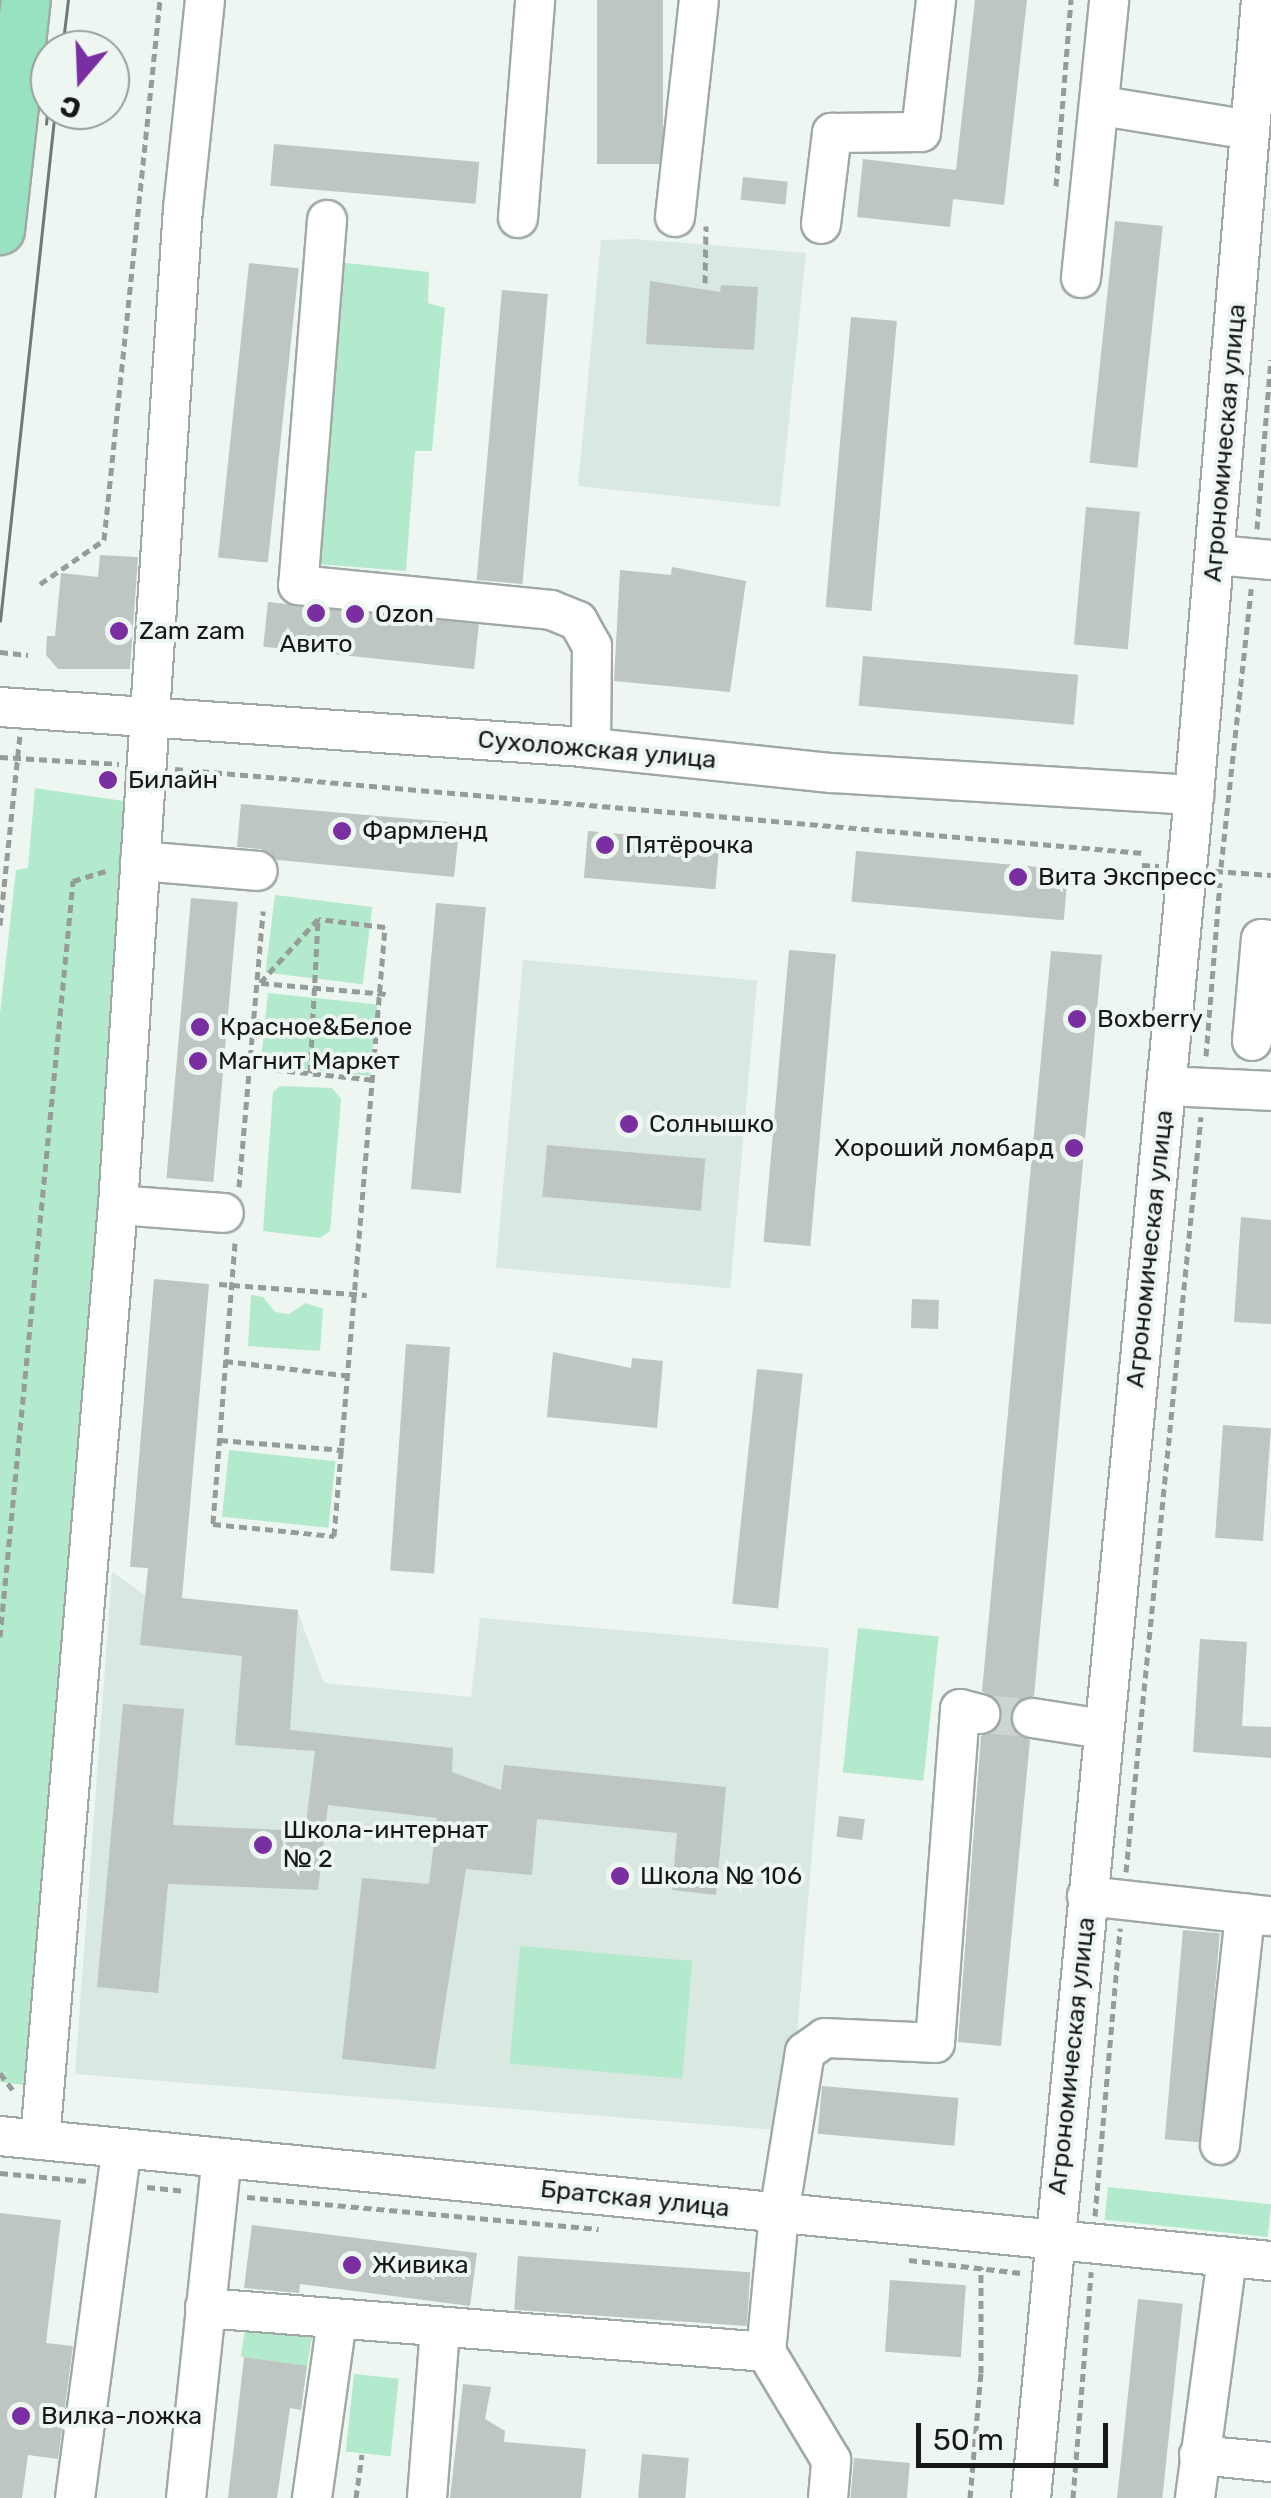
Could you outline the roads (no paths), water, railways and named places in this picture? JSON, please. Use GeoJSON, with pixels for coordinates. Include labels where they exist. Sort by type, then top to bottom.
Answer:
{"type":"FeatureCollection","features":[{"type":"Feature","properties":{"kind":"main road"},"geometry":{"type":"LineString","coordinates":[[0,230],[16,19]]}},
{"type":"Feature","properties":{"kind":"street"},"geometry":{"type":"LineString","coordinates":[[40,2140],[118,1205],[183,209],[205,0]]}},
{"type":"Feature","properties":{"kind":"street"},"geometry":{"type":"LineString","coordinates":[[518,218],[535,0]]}},
{"type":"Feature","properties":{"kind":"street"},"geometry":{"type":"LineString","coordinates":[[691,218],[699,0]]}},
{"type":"Feature","properties":{"kind":"street"},"geometry":{"type":"LineString","coordinates":[[820,224],[832,132],[921,132],[936,0]]}},
{"type":"Feature","properties":{"kind":"street"},"geometry":{"type":"LineString","coordinates":[[1081,278],[1102,106],[1109,0]]}},
{"type":"Feature","properties":{"kind":"street","name":"Агрономическая улица"},"geometry":{"type":"LineString","coordinates":[[1031,2498],[1056,2240],[1105,1899],[1102,1729],[1185,1086],[1194,795],[1261,0]]}},
{"type":"Feature","properties":{"kind":"street"},"geometry":{"type":"LineString","coordinates":[[1102,106],[1250,130]]}},
{"type":"Feature","properties":{"kind":"street"},"geometry":{"type":"LineString","coordinates":[[327,220],[298,585],[551,610],[578,622],[592,646],[592,748]]}},
{"type":"Feature","properties":{"kind":"street"},"geometry":{"type":"LineString","coordinates":[[1216,556],[1263,559]]}},
{"type":"Feature","properties":{"kind":"street","name":"Сухоложская улица"},"geometry":{"type":"LineString","coordinates":[[0,707],[592,748],[832,773],[1194,795]]}},
{"type":"Feature","properties":{"kind":"street"},"geometry":{"type":"LineString","coordinates":[[140,861],[258,871]]}},
{"type":"Feature","properties":{"kind":"street"},"geometry":{"type":"LineString","coordinates":[[1252,1041],[1261,939],[1271,940]]}},
{"type":"Feature","properties":{"kind":"street"},"geometry":{"type":"LineString","coordinates":[[1185,1086],[1271,1091]]}},
{"type":"Feature","properties":{"kind":"street"},"geometry":{"type":"LineString","coordinates":[[118,1205],[224,1213]]}},
{"type":"Feature","properties":{"kind":"street"},"geometry":{"type":"LineString","coordinates":[[828,2498],[831,2460],[766,2352],[779,2214],[805,2052],[825,2038],[935,2044],[960,1709],[980,1714]]}},
{"type":"Feature","properties":{"kind":"street"},"geometry":{"type":"LineString","coordinates":[[1032,1718],[1102,1729]]}},
{"type":"Feature","properties":{"kind":"street"},"geometry":{"type":"LineString","coordinates":[[1105,1899],[1258,1914],[1220,2146]]}},
{"type":"Feature","properties":{"kind":"street","name":"Братская улица"},"geometry":{"type":"LineString","coordinates":[[0,2136],[40,2140],[120,2166],[779,2214],[981,2251],[1056,2240],[1271,2261]]}},
{"type":"Feature","properties":{"kind":"street"},"geometry":{"type":"LineString","coordinates":[[75,2498],[120,2166]]}},
{"type":"Feature","properties":{"kind":"street"},"geometry":{"type":"LineString","coordinates":[[186,2498],[220,2176]]}},
{"type":"Feature","properties":{"kind":"street"},"geometry":{"type":"LineString","coordinates":[[1195,2498],[1228,2257]]}},
{"type":"Feature","properties":{"kind":"street"},"geometry":{"type":"LineString","coordinates":[[205,2308],[766,2352]]}},
{"type":"Feature","properties":{"kind":"street"},"geometry":{"type":"LineString","coordinates":[[312,2498],[336,2321]]}},
{"type":"Feature","properties":{"kind":"street"},"geometry":{"type":"LineString","coordinates":[[427,2498],[440,2328]]}},
{"type":"Feature","properties":{"kind":"street"},"geometry":{"type":"LineString","coordinates":[[1200,2455],[1271,2462]]}},
{"type":"Feature","properties":{"kind":"tunnel"},"geometry":{"type":"LineString","coordinates":[[980,1714],[1032,1718]]}},
{"type":"Feature","properties":{"kind":"tram line"},"geometry":{"type":"LineString","coordinates":[[64,30],[68,0]]}},
{"type":"Feature","properties":{"kind":"tram line"},"geometry":{"type":"LineString","coordinates":[[0,621],[53,130]]}},
{"type":"Feature","properties":{"kind":"place","name":"Авито"},"geometry":{"type":"Point","coordinates":[316,613]}},
{"type":"Feature","properties":{"kind":"place","name":"Ozon"},"geometry":{"type":"Point","coordinates":[355,614]}},
{"type":"Feature","properties":{"kind":"place","name":"Zam zam"},"geometry":{"type":"Point","coordinates":[119,631]}},
{"type":"Feature","properties":{"kind":"place","name":"Билайн"},"geometry":{"type":"Point","coordinates":[108,780]}},
{"type":"Feature","properties":{"kind":"place","name":"Фармленд"},"geometry":{"type":"Point","coordinates":[342,831]}},
{"type":"Feature","properties":{"kind":"place","name":"Пятёрочка"},"geometry":{"type":"Point","coordinates":[605,845]}},
{"type":"Feature","properties":{"kind":"place","name":"Вита Экспресс"},"geometry":{"type":"Point","coordinates":[1018,877]}},
{"type":"Feature","properties":{"kind":"place","name":"Boxberry"},"geometry":{"type":"Point","coordinates":[1077,1019]}},
{"type":"Feature","properties":{"kind":"place","name":"Красное&Белое"},"geometry":{"type":"Point","coordinates":[200,1027]}},
{"type":"Feature","properties":{"kind":"place","name":"Магнит Маркет"},"geometry":{"type":"Point","coordinates":[198,1061]}},
{"type":"Feature","properties":{"kind":"place","name":"Солнышко"},"geometry":{"type":"Point","coordinates":[629,1124]}},
{"type":"Feature","properties":{"kind":"place","name":"Хороший ломбард"},"geometry":{"type":"Point","coordinates":[1074,1148]}},
{"type":"Feature","properties":{"kind":"place","name":"Школа-интернат № 2"},"geometry":{"type":"Point","coordinates":[263,1845]}},
{"type":"Feature","properties":{"kind":"place","name":"Школа № 106"},"geometry":{"type":"Point","coordinates":[620,1876]}},
{"type":"Feature","properties":{"kind":"place","name":"Живика"},"geometry":{"type":"Point","coordinates":[352,2265]}},
{"type":"Feature","properties":{"kind":"place","name":"Вилка-ложка"},"geometry":{"type":"Point","coordinates":[21,2416]}}]}
